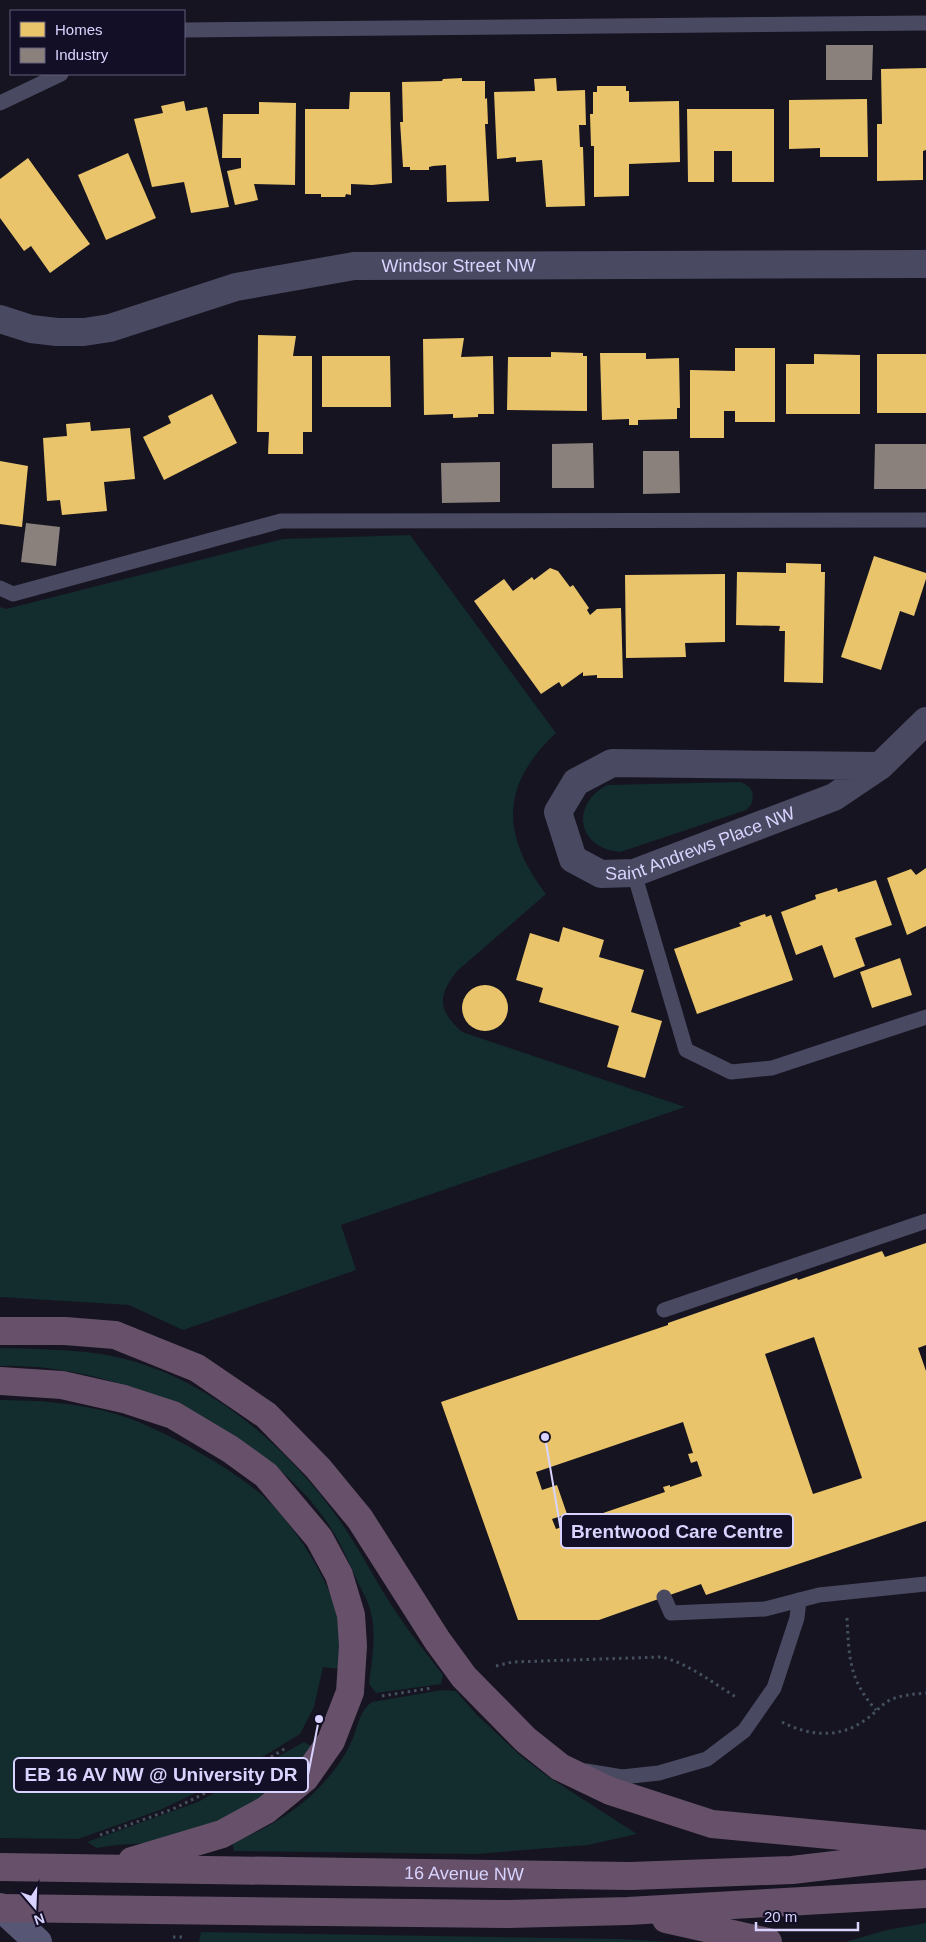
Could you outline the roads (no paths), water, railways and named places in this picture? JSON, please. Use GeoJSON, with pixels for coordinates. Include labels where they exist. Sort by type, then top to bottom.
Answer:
{"type":"FeatureCollection","features":[{"type":"Feature","properties":{"kind":"highway"},"geometry":{"type":"LineString","coordinates":[[0,1331],[65,1331],[115,1335],[197,1368],[266,1415],[318,1468],[360,1518],[437,1640],[464,1677],[526,1740],[560,1766],[610,1791],[712,1824],[926,1844]]}},
{"type":"Feature","properties":{"kind":"highway"},"geometry":{"type":"LineString","coordinates":[[0,1382],[62,1385],[124,1399],[173,1415],[230,1449],[266,1475],[319,1538],[339,1575],[351,1615],[353,1646],[350,1692],[331,1741],[305,1778],[266,1810],[222,1834],[108,1868]]}},
{"type":"Feature","properties":{"kind":"highway","name":"16 Avenue NW"},"geometry":{"type":"LineString","coordinates":[[0,1867],[631,1876],[792,1870],[926,1855]]}},
{"type":"Feature","properties":{"kind":"highway"},"geometry":{"type":"LineString","coordinates":[[0,1907],[506,1914],[628,1911],[926,1894]]}},
{"type":"Feature","properties":{"kind":"highway"},"geometry":{"type":"LineString","coordinates":[[628,1911],[768,1942]]}},
{"type":"Feature","properties":{"kind":"street","name":"Windsor Street NW"},"geometry":{"type":"LineString","coordinates":[[0,319],[31,329],[57,332],[84,332],[110,328],[236,287],[354,266],[926,264]]}},
{"type":"Feature","properties":{"kind":"street","name":"Saint Andrews Place NW"},"geometry":{"type":"LineString","coordinates":[[880,766],[612,763],[576,782],[558,812],[573,859],[601,874],[634,873],[834,797],[880,766],[926,721]]}},
{"type":"Feature","properties":{"kind":"street"},"geometry":{"type":"LineString","coordinates":[[0,1907],[38,1942]]}},
{"type":"Feature","properties":{"kind":"lane"},"geometry":{"type":"LineString","coordinates":[[185,30],[926,22]]}},
{"type":"Feature","properties":{"kind":"lane"},"geometry":{"type":"LineString","coordinates":[[0,103],[59,75]]}},
{"type":"Feature","properties":{"kind":"lane"},"geometry":{"type":"LineString","coordinates":[[0,588],[13,594],[281,521],[926,520]]}},
{"type":"Feature","properties":{"kind":"lane"},"geometry":{"type":"LineString","coordinates":[[634,873],[686,1050],[731,1072],[772,1068],[926,1017]]}},
{"type":"Feature","properties":{"kind":"lane"},"geometry":{"type":"LineString","coordinates":[[664,1310],[926,1221]]}},
{"type":"Feature","properties":{"kind":"lane"},"geometry":{"type":"LineString","coordinates":[[664,1596],[671,1613],[765,1610],[819,1594],[926,1584]]}},
{"type":"Feature","properties":{"kind":"lane"},"geometry":{"type":"LineString","coordinates":[[560,1766],[622,1777],[659,1773],[707,1760],[744,1731],[774,1688],[797,1618],[798,1600]]}},
{"type":"Feature","properties":{"kind":"place","name":"Brentwood Care Centre"},"geometry":{"type":"Point","coordinates":[545,1437]}},
{"type":"Feature","properties":{"kind":"place","name":"EB 16 AV NW @ University DR"},"geometry":{"type":"Point","coordinates":[319,1719]}}]}
